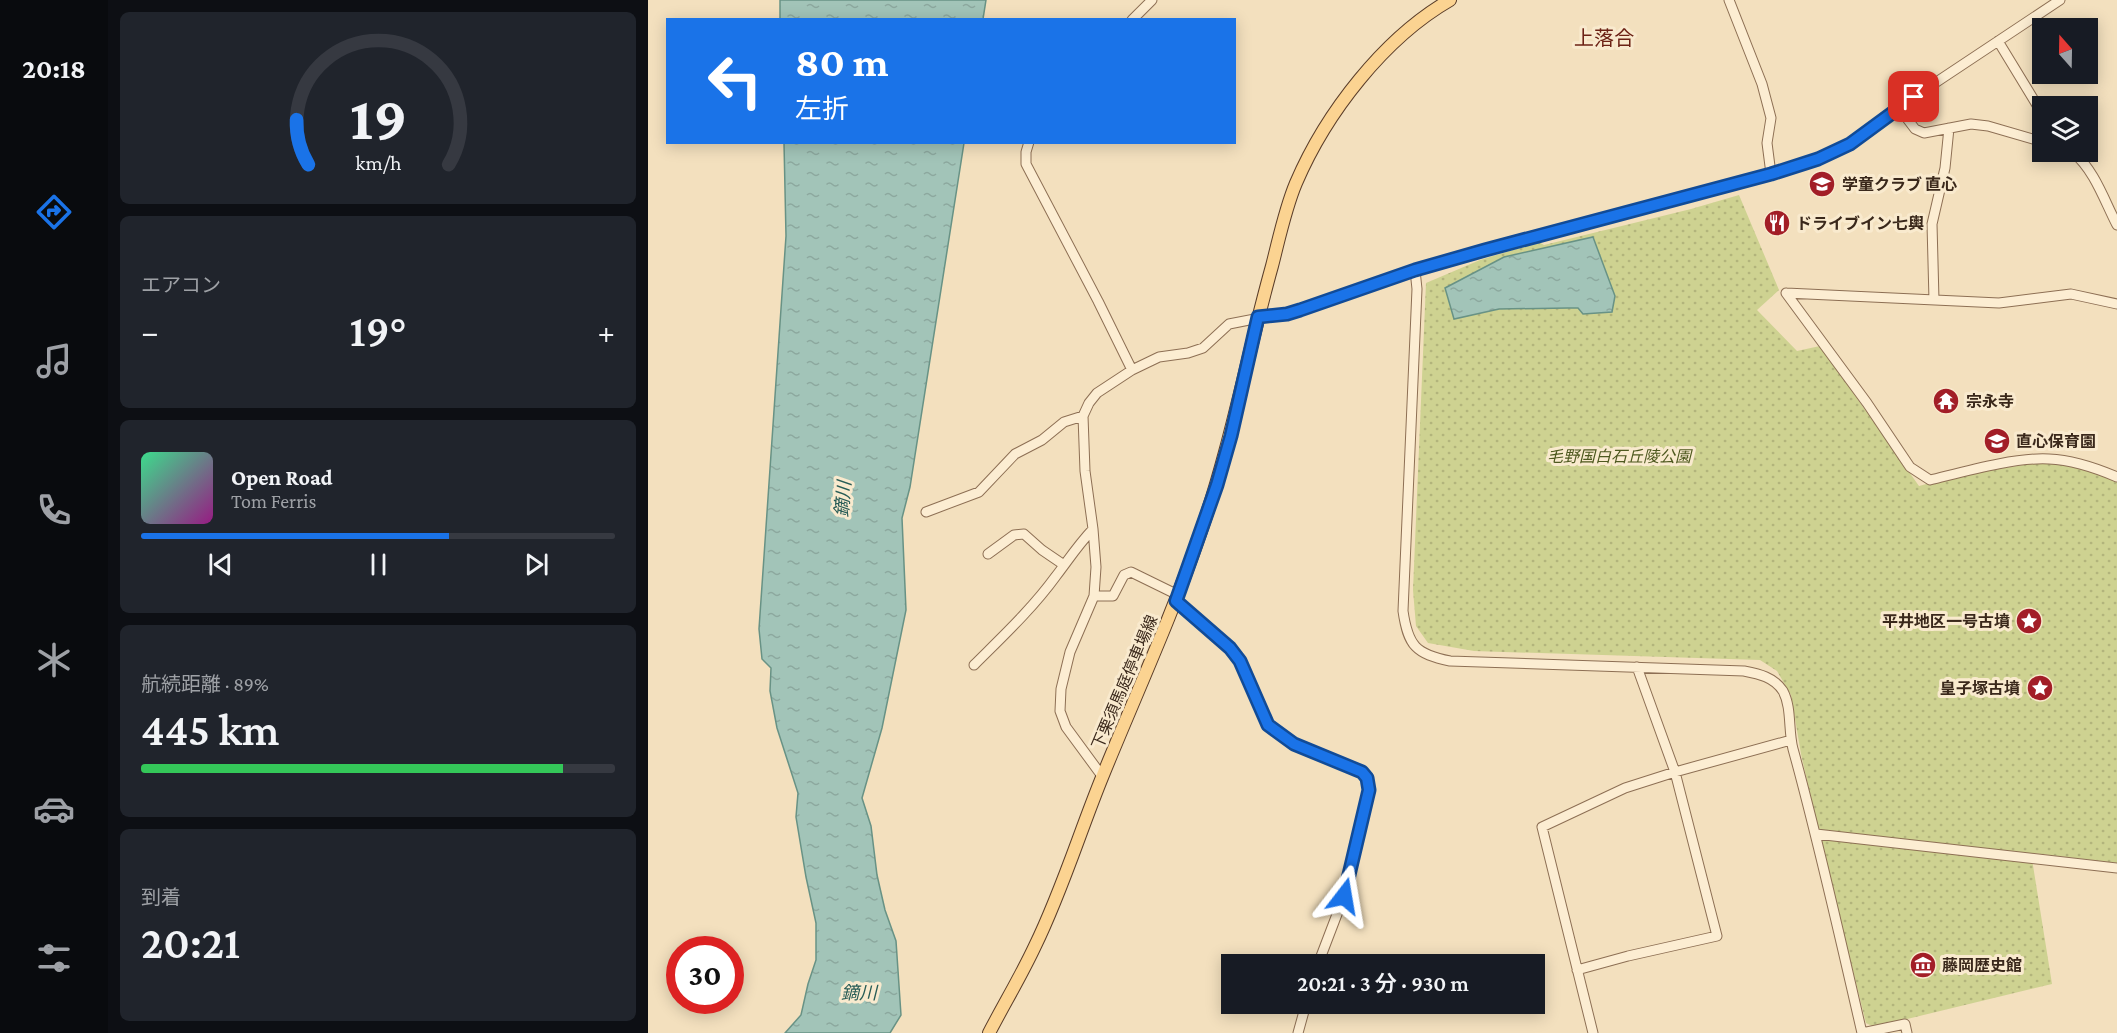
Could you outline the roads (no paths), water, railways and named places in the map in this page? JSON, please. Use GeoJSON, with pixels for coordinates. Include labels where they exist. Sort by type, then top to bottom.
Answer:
{"type":"FeatureCollection","features":[{"type":"Feature","properties":{"kind":"main road","name":"下栗須馬庭停車場線"},"geometry":{"type":"LineString","coordinates":[[989,1033],[1036,944],[1102,776],[1177,598],[1220,475],[1258,317],[1296,184],[1319,137],[1345,99],[1377,60],[1443,2]]}},
{"type":"Feature","properties":{"kind":"street"},"geometry":{"type":"LineString","coordinates":[[1134,18],[1152,0]]}},
{"type":"Feature","properties":{"kind":"street"},"geometry":{"type":"LineString","coordinates":[[1730,0],[1762,84],[1771,118],[1767,137],[1771,174]]}},
{"type":"Feature","properties":{"kind":"street"},"geometry":{"type":"LineString","coordinates":[[1102,776],[1066,728],[1060,711],[1061,689],[1070,652],[1094,596],[1096,567],[1085,471],[1083,416],[1097,393],[1132,370],[1159,357],[1188,353],[1203,348],[1228,324],[1258,317],[1287,314],[1415,270],[1771,174],[1831,154],[1850,144],[1899,108],[2060,0]]}},
{"type":"Feature","properties":{"kind":"street"},"geometry":{"type":"LineString","coordinates":[[1998,41],[2032,97]]}},
{"type":"Feature","properties":{"kind":"street"},"geometry":{"type":"LineString","coordinates":[[1899,108],[1914,129],[1924,133],[1971,124],[1988,126],[2032,139]]}},
{"type":"Feature","properties":{"kind":"street"},"geometry":{"type":"LineString","coordinates":[[1935,300],[1932,224],[1945,168],[1949,128]]}},
{"type":"Feature","properties":{"kind":"street"},"geometry":{"type":"LineString","coordinates":[[1028,144],[1026,164],[1132,370]]}},
{"type":"Feature","properties":{"kind":"street"},"geometry":{"type":"LineString","coordinates":[[2084,162],[2117,225]]}},
{"type":"Feature","properties":{"kind":"street"},"geometry":{"type":"LineString","coordinates":[[1415,270],[1417,289],[1403,611],[1406,631],[1413,645],[1429,657],[1450,661],[1744,671],[1767,677],[1778,684],[1787,701],[1791,740],[1816,834],[1862,1033],[1905,1024],[1907,1033]]}},
{"type":"Feature","properties":{"kind":"street"},"geometry":{"type":"LineString","coordinates":[[2117,304],[2072,294],[1999,303],[1786,293],[1867,403],[1910,467],[1930,480],[2014,462],[2049,459],[2083,465],[2117,477]]}},
{"type":"Feature","properties":{"kind":"street"},"geometry":{"type":"LineString","coordinates":[[926,512],[979,492],[1015,454],[1042,440],[1064,422],[1083,416]]}},
{"type":"Feature","properties":{"kind":"street"},"geometry":{"type":"LineString","coordinates":[[974,665],[1017,622],[1093,529]]}},
{"type":"Feature","properties":{"kind":"street"},"geometry":{"type":"LineString","coordinates":[[988,554],[1014,535],[1024,534],[1064,565]]}},
{"type":"Feature","properties":{"kind":"street"},"geometry":{"type":"LineString","coordinates":[[1094,596],[1113,596],[1124,575],[1131,572],[1177,598],[1230,648],[1240,661],[1268,725],[1294,744],[1352,767],[1362,772],[1367,778],[1369,790],[1344,896],[1322,954]]}},
{"type":"Feature","properties":{"kind":"street"},"geometry":{"type":"LineString","coordinates":[[1578,970],[1717,936],[1675,772],[1637,667]]}},
{"type":"Feature","properties":{"kind":"street"},"geometry":{"type":"LineString","coordinates":[[1593,1033],[1542,827],[1625,788],[1791,740]]}},
{"type":"Feature","properties":{"kind":"street"},"geometry":{"type":"LineString","coordinates":[[1816,834],[2117,868]]}},
{"type":"Feature","properties":{"kind":"street"},"geometry":{"type":"LineString","coordinates":[[1298,1033],[1303,1014]]}},
{"type":"Feature","properties":{"kind":"water"},"geometry":{"type":"Polygon","coordinates":[[[780,0],[986,0],[983,18],[780,18],[780,0]]]}},
{"type":"Feature","properties":{"kind":"water","name":"鏑川"},"geometry":{"type":"Polygon","coordinates":[[[784,144],[964,144],[910,487],[902,518],[906,610],[882,728],[862,798],[871,826],[877,875],[885,910],[896,941],[901,1015],[890,1033],[785,1033],[801,1015],[816,960],[816,923],[796,817],[798,793],[777,728],[770,691],[771,668],[762,659],[759,629],[786,236],[784,144]]]}},
{"type":"Feature","properties":{"kind":"water"},"geometry":{"type":"Polygon","coordinates":[[[1593,237],[1615,296],[1612,312],[1583,314],[1578,308],[1499,309],[1454,319],[1445,288],[1504,257],[1593,237]]]}},
{"type":"Feature","properties":{"kind":"place","name":"学童クラブ 直心"},"geometry":{"type":"Point","coordinates":[1822,184]}},
{"type":"Feature","properties":{"kind":"place","name":"ドライブイン七輿"},"geometry":{"type":"Point","coordinates":[1777,223]}},
{"type":"Feature","properties":{"kind":"place","name":"宗永寺"},"geometry":{"type":"Point","coordinates":[1946,401]}},
{"type":"Feature","properties":{"kind":"place","name":"直心保育園"},"geometry":{"type":"Point","coordinates":[1997,441]}},
{"type":"Feature","properties":{"kind":"place","name":"平井地区一号古墳"},"geometry":{"type":"Point","coordinates":[2029,621]}},
{"type":"Feature","properties":{"kind":"place","name":"皇子塚古墳"},"geometry":{"type":"Point","coordinates":[2040,688]}},
{"type":"Feature","properties":{"kind":"place","name":"藤岡歴史館"},"geometry":{"type":"Point","coordinates":[1923,965]}},
{"type":"Feature","properties":{"kind":"district","name":"上落合"},"geometry":{"type":"Point","coordinates":[1604,38]}},
{"type":"Feature","properties":{"kind":"park label","name":"毛野国白石丘陵公園"},"geometry":{"type":"Point","coordinates":[1619,456]}}]}
